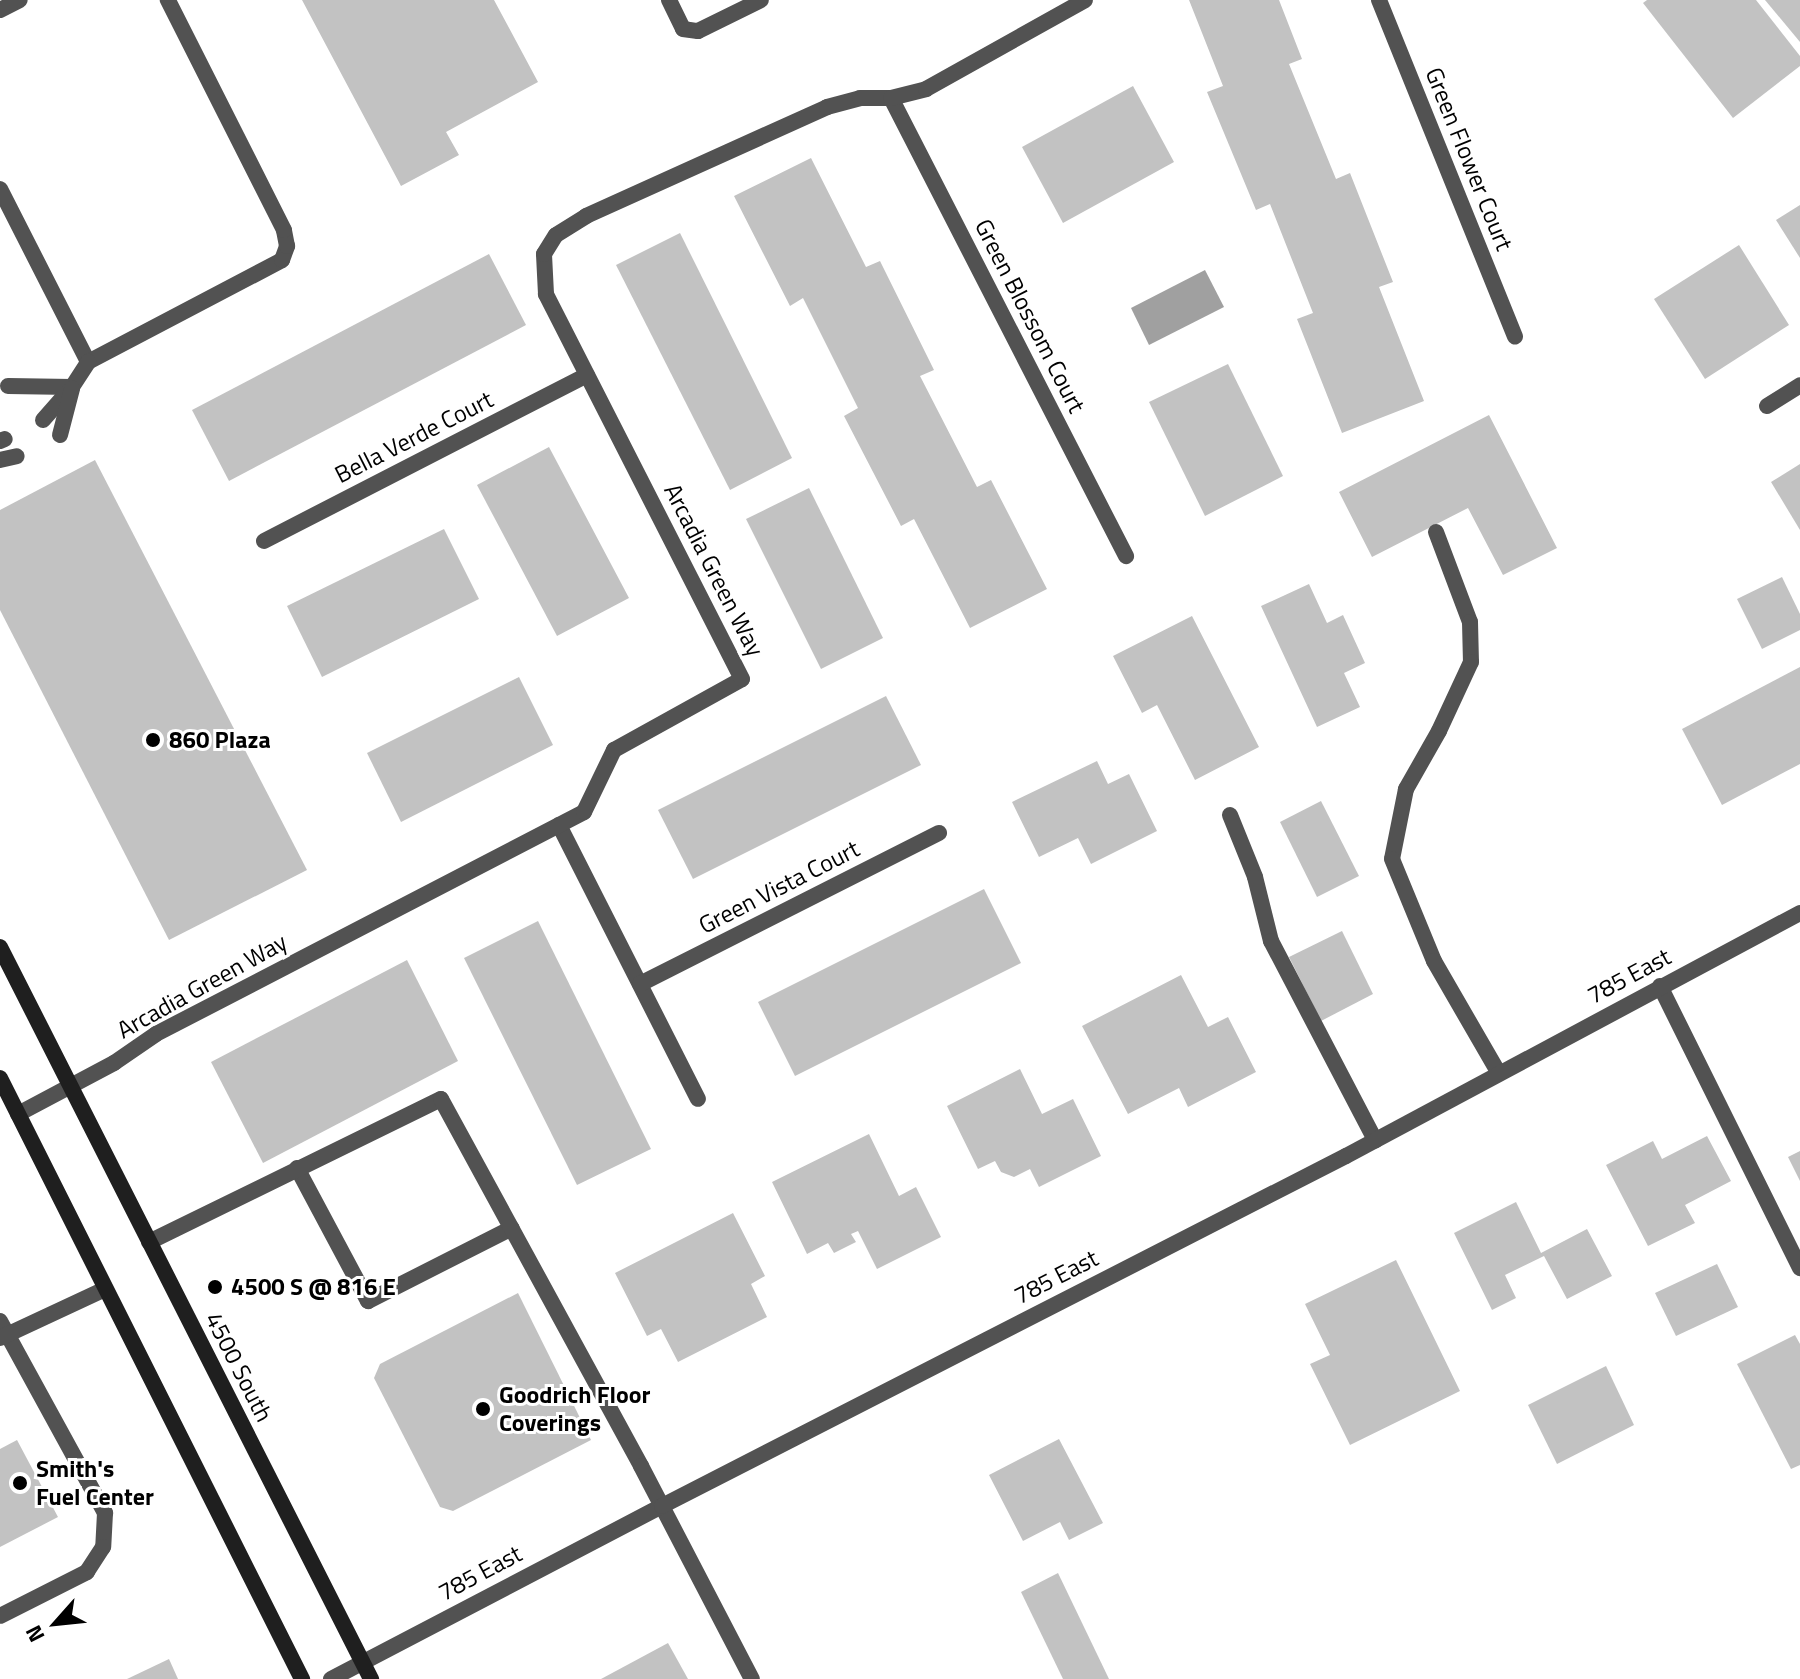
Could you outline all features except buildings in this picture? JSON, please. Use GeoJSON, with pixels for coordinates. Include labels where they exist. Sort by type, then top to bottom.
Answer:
{"type":"FeatureCollection","features":[{"type":"Feature","properties":{"kind":"main road","name":"4500 South"},"geometry":{"type":"LineString","coordinates":[[0,947],[371,1679]]}},
{"type":"Feature","properties":{"kind":"main road"},"geometry":{"type":"LineString","coordinates":[[0,1078],[302,1679]]}},
{"type":"Feature","properties":{"kind":"street"},"geometry":{"type":"LineString","coordinates":[[0,10],[20,0]]}},
{"type":"Feature","properties":{"kind":"street"},"geometry":{"type":"LineString","coordinates":[[43,420],[72,387],[88,362],[269,269],[282,260],[287,246],[284,230],[168,0]]}},
{"type":"Feature","properties":{"kind":"street"},"geometry":{"type":"LineString","coordinates":[[669,0],[683,29],[698,31],[761,0]]}},
{"type":"Feature","properties":{"kind":"street","name":"Arcadia Green Way"},"geometry":{"type":"LineString","coordinates":[[18,1114],[114,1063],[156,1034],[584,812],[614,750],[742,679],[546,294],[544,254],[556,235],[586,216],[827,107],[860,98],[891,98],[926,89],[1085,0]]}},
{"type":"Feature","properties":{"kind":"street","name":"Green Flower Court"},"geometry":{"type":"LineString","coordinates":[[1379,0],[1515,337]]}},
{"type":"Feature","properties":{"kind":"street","name":"Green Blossom Court"},"geometry":{"type":"LineString","coordinates":[[891,98],[1126,556]]}},
{"type":"Feature","properties":{"kind":"street"},"geometry":{"type":"LineString","coordinates":[[0,189],[88,362]]}},
{"type":"Feature","properties":{"kind":"street","name":"Bella Verde Court"},"geometry":{"type":"LineString","coordinates":[[264,541],[587,375]]}},
{"type":"Feature","properties":{"kind":"street"},"geometry":{"type":"LineString","coordinates":[[1767,406],[1800,385]]}},
{"type":"Feature","properties":{"kind":"street"},"geometry":{"type":"LineString","coordinates":[[8,386],[72,387]]}},
{"type":"Feature","properties":{"kind":"street"},"geometry":{"type":"LineString","coordinates":[[21,398],[72,387]]}},
{"type":"Feature","properties":{"kind":"street"},"geometry":{"type":"LineString","coordinates":[[60,435],[72,387]]}},
{"type":"Feature","properties":{"kind":"street"},"geometry":{"type":"LineString","coordinates":[[1436,532],[1470,622],[1471,662],[1406,789],[1392,859],[1434,961],[1498,1072]]}},
{"type":"Feature","properties":{"kind":"street"},"geometry":{"type":"LineString","coordinates":[[1230,815],[1255,877],[1271,941],[1375,1140]]}},
{"type":"Feature","properties":{"kind":"street"},"geometry":{"type":"LineString","coordinates":[[559,825],[698,1099]]}},
{"type":"Feature","properties":{"kind":"street","name":"Green Vista Court"},"geometry":{"type":"LineString","coordinates":[[640,984],[939,833]]}},
{"type":"Feature","properties":{"kind":"street","name":"785 East"},"geometry":{"type":"LineString","coordinates":[[331,1679],[1375,1140],[1800,913]]}},
{"type":"Feature","properties":{"kind":"street"},"geometry":{"type":"LineString","coordinates":[[1660,986],[1800,1268]]}},
{"type":"Feature","properties":{"kind":"street"},"geometry":{"type":"LineString","coordinates":[[149,1242],[441,1099],[662,1506],[752,1679]]}},
{"type":"Feature","properties":{"kind":"street"},"geometry":{"type":"LineString","coordinates":[[297,1168],[368,1301],[512,1228]]}},
{"type":"Feature","properties":{"kind":"street"},"geometry":{"type":"LineString","coordinates":[[0,1616],[87,1572],[103,1547],[105,1513],[2,1331],[105,1289]]}},
{"type":"Feature","properties":{"kind":"shaded area"},"geometry":{"type":"Polygon","coordinates":[[[1205,270],[1224,307],[1149,345],[1131,308],[1205,270]]]}},
{"type":"Feature","properties":{"kind":"place","name":"860 Plaza"},"geometry":{"type":"Point","coordinates":[153,740]}},
{"type":"Feature","properties":{"kind":"place","name":"4500 S @ 816 E"},"geometry":{"type":"Point","coordinates":[215,1287]}},
{"type":"Feature","properties":{"kind":"place","name":"Goodrich Floor Coverings"},"geometry":{"type":"Point","coordinates":[483,1409]}},
{"type":"Feature","properties":{"kind":"place","name":"Smith's Fuel Center"},"geometry":{"type":"Point","coordinates":[20,1483]}}]}
